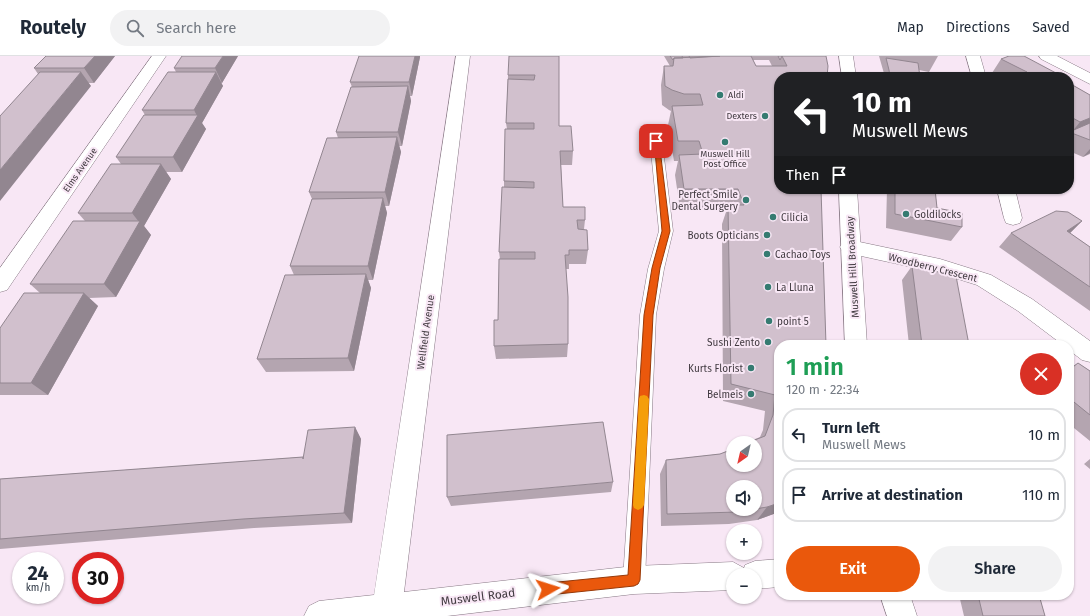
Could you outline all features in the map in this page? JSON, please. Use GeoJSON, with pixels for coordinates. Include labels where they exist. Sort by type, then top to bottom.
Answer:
{"type":"FeatureCollection","features":[{"type":"Feature","properties":{"kind":"street","name":"Elms Avenue"},"geometry":{"type":"LineString","coordinates":[[0,284],[159,56]]}},
{"type":"Feature","properties":{"kind":"street","name":"Wellfield Avenue"},"geometry":{"type":"LineString","coordinates":[[387,609],[463,56]]}},
{"type":"Feature","properties":{"kind":"street"},"geometry":{"type":"LineString","coordinates":[[846,56],[848,72]]}},
{"type":"Feature","properties":{"kind":"street"},"geometry":{"type":"LineString","coordinates":[[973,56],[977,72]]}},
{"type":"Feature","properties":{"kind":"street"},"geometry":{"type":"LineString","coordinates":[[1046,56],[1090,79]]}},
{"type":"Feature","properties":{"kind":"street","name":"Muswell Hill Broadway"},"geometry":{"type":"LineString","coordinates":[[848,194],[856,340]]}},
{"type":"Feature","properties":{"kind":"street"},"geometry":{"type":"LineString","coordinates":[[1007,194],[1013,218]]}},
{"type":"Feature","properties":{"kind":"street","name":"Woodberry Crescent"},"geometry":{"type":"LineString","coordinates":[[850,247],[940,266],[984,280],[1025,305],[1072,340]]}},
{"type":"Feature","properties":{"kind":"street","name":"Woodberry Crescent"},"geometry":{"type":"LineString","coordinates":[[1074,341],[1090,353]]}},
{"type":"Feature","properties":{"kind":"street"},"geometry":{"type":"LineString","coordinates":[[762,574],[774,573]]}},
{"type":"Feature","properties":{"kind":"street","name":"Muswell Road"},"geometry":{"type":"LineString","coordinates":[[319,616],[634,580],[726,576]]}},
{"type":"Feature","properties":{"kind":"street"},"geometry":{"type":"LineString","coordinates":[[897,600],[902,616]]}},
{"type":"Feature","properties":{"kind":"lane"},"geometry":{"type":"LineString","coordinates":[[634,580],[648,315],[656,268],[666,231],[656,141]]}},
{"type":"Feature","properties":{"kind":"building"},"geometry":{"type":"Polygon","coordinates":[[[46,56],[95,56],[84,68],[34,68],[46,56]]]}},
{"type":"Feature","properties":{"kind":"building"},"geometry":{"type":"Polygon","coordinates":[[[182,56],[223,56],[215,68],[174,68],[182,56]]]}},
{"type":"Feature","properties":{"kind":"building"},"geometry":{"type":"Polygon","coordinates":[[[359,56],[415,56],[409,82],[350,82],[359,56]]]}},
{"type":"Feature","properties":{"kind":"building"},"geometry":{"type":"Polygon","coordinates":[[[509,56],[559,56],[559,126],[571,126],[573,151],[560,151],[563,207],[585,207],[585,220],[577,220],[578,229],[587,230],[588,250],[569,250],[569,255],[565,255],[568,297],[568,344],[494,346],[494,320],[498,320],[499,259],[535,259],[535,252],[499,252],[502,187],[534,188],[534,182],[504,181],[505,129],[534,129],[534,123],[506,123],[508,79],[534,80],[535,75],[508,75],[509,56]]]}},
{"type":"Feature","properties":{"kind":"building"},"geometry":{"type":"Polygon","coordinates":[[[670,56],[682,56],[683,58],[674,58],[673,60],[670,56]]]}},
{"type":"Feature","properties":{"kind":"building"},"geometry":{"type":"Polygon","coordinates":[[[689,56],[720,56],[690,58],[689,56]]]}},
{"type":"Feature","properties":{"kind":"building"},"geometry":{"type":"Polygon","coordinates":[[[751,56],[756,66],[787,66],[782,56],[826,56],[827,72],[774,72],[774,194],[821,194],[826,340],[774,340],[774,395],[731,384],[728,205],[744,205],[738,189],[684,189],[679,155],[703,154],[699,141],[678,141],[672,106],[703,105],[700,94],[684,94],[665,86],[664,66],[673,66],[674,58],[751,56]]]}},
{"type":"Feature","properties":{"kind":"building"},"geometry":{"type":"Polygon","coordinates":[[[1009,56],[1024,56],[1054,72],[1027,72],[1001,59],[1009,56]]]}},
{"type":"Feature","properties":{"kind":"building"},"geometry":{"type":"Polygon","coordinates":[[[886,58],[918,63],[919,72],[889,72],[886,58]]]}},
{"type":"Feature","properties":{"kind":"building"},"geometry":{"type":"Polygon","coordinates":[[[40,72],[81,72],[0,170],[0,116],[40,72]]]}},
{"type":"Feature","properties":{"kind":"building"},"geometry":{"type":"Polygon","coordinates":[[[168,72],[216,72],[194,110],[142,110],[168,72]]]}},
{"type":"Feature","properties":{"kind":"building"},"geometry":{"type":"Polygon","coordinates":[[[408,86],[398,132],[336,132],[351,87],[408,86]]]}},
{"type":"Feature","properties":{"kind":"building"},"geometry":{"type":"Polygon","coordinates":[[[1074,86],[1090,95],[1090,118],[1080,122],[1074,119],[1074,86]]]}},
{"type":"Feature","properties":{"kind":"building"},"geometry":{"type":"Polygon","coordinates":[[[144,115],[198,115],[173,157],[116,157],[144,115]]]}},
{"type":"Feature","properties":{"kind":"building"},"geometry":{"type":"Polygon","coordinates":[[[1090,123],[1090,140],[1074,134],[1074,130],[1090,123]]]}},
{"type":"Feature","properties":{"kind":"building"},"geometry":{"type":"Polygon","coordinates":[[[397,137],[385,192],[309,192],[327,138],[397,137]]]}},
{"type":"Feature","properties":{"kind":"building"},"geometry":{"type":"Polygon","coordinates":[[[111,164],[161,164],[132,213],[78,213],[111,164]]]}},
{"type":"Feature","properties":{"kind":"building"},"geometry":{"type":"Polygon","coordinates":[[[895,194],[936,194],[937,208],[962,213],[962,227],[895,214],[895,194]]]}},
{"type":"Feature","properties":{"kind":"building"},"geometry":{"type":"Polygon","coordinates":[[[383,198],[368,266],[290,266],[312,199],[383,198]]]}},
{"type":"Feature","properties":{"kind":"building"},"geometry":{"type":"Polygon","coordinates":[[[1056,211],[1068,212],[1082,221],[1067,231],[1090,247],[1090,287],[1011,233],[1056,211]]]}},
{"type":"Feature","properties":{"kind":"building"},"geometry":{"type":"Polygon","coordinates":[[[73,221],[140,221],[104,284],[30,284],[73,221]]]}},
{"type":"Feature","properties":{"kind":"building"},"geometry":{"type":"Polygon","coordinates":[[[912,266],[956,276],[968,340],[921,340],[912,266]]]}},
{"type":"Feature","properties":{"kind":"building"},"geometry":{"type":"Polygon","coordinates":[[[366,274],[348,358],[257,359],[285,275],[366,274]]]}},
{"type":"Feature","properties":{"kind":"building"},"geometry":{"type":"Polygon","coordinates":[[[24,293],[84,293],[31,383],[0,383],[0,328],[24,293]]]}},
{"type":"Feature","properties":{"kind":"building"},"geometry":{"type":"Polygon","coordinates":[[[1078,363],[1090,371],[1090,415],[1074,402],[1074,366],[1078,363]]]}},
{"type":"Feature","properties":{"kind":"building"},"geometry":{"type":"Polygon","coordinates":[[[774,405],[774,505],[762,508],[762,480],[726,480],[726,512],[667,514],[666,460],[720,454],[726,452],[726,472],[762,472],[762,437],[765,436],[773,415],[774,405]]]}},
{"type":"Feature","properties":{"kind":"building"},"geometry":{"type":"Polygon","coordinates":[[[603,422],[613,482],[447,497],[447,435],[603,422]]]}},
{"type":"Feature","properties":{"kind":"building"},"geometry":{"type":"Polygon","coordinates":[[[355,427],[344,513],[243,519],[0,539],[0,479],[303,457],[303,459],[308,430],[355,427]]]}},
{"type":"Feature","properties":{"kind":"building"},"geometry":{"type":"Polygon","coordinates":[[[979,600],[1040,600],[1045,616],[983,616],[979,600]]]}},
{"type":"Feature","properties":{"kind":"slow traffic"},"geometry":{"type":"LineString","coordinates":[[638,505],[644,399]]}},
{"type":"Feature","properties":{"kind":"place","name":"Aldi"},"geometry":{"type":"Point","coordinates":[720,95]}},
{"type":"Feature","properties":{"kind":"place","name":"Dexters"},"geometry":{"type":"Point","coordinates":[765,116]}},
{"type":"Feature","properties":{"kind":"place","name":"Muswell Hill Post Office"},"geometry":{"type":"Point","coordinates":[725,142]}},
{"type":"Feature","properties":{"kind":"place","name":"Perfect Smile Dental Surgery"},"geometry":{"type":"Point","coordinates":[746,200]}},
{"type":"Feature","properties":{"kind":"place","name":"Goldilocks"},"geometry":{"type":"Point","coordinates":[906,214]}},
{"type":"Feature","properties":{"kind":"place","name":"Cilicia"},"geometry":{"type":"Point","coordinates":[773,217]}},
{"type":"Feature","properties":{"kind":"place","name":"Boots Opticians"},"geometry":{"type":"Point","coordinates":[767,235]}},
{"type":"Feature","properties":{"kind":"place","name":"Cachao Toys"},"geometry":{"type":"Point","coordinates":[767,254]}},
{"type":"Feature","properties":{"kind":"place","name":"La Lluna"},"geometry":{"type":"Point","coordinates":[768,287]}},
{"type":"Feature","properties":{"kind":"place","name":"point 5"},"geometry":{"type":"Point","coordinates":[769,321]}},
{"type":"Feature","properties":{"kind":"place","name":"Sushi Zento"},"geometry":{"type":"Point","coordinates":[768,342]}},
{"type":"Feature","properties":{"kind":"place","name":"Kurts Florist"},"geometry":{"type":"Point","coordinates":[751,368]}},
{"type":"Feature","properties":{"kind":"place","name":"Belmeis"},"geometry":{"type":"Point","coordinates":[751,394]}},
{"type":"Feature","properties":{"kind":"route"},"geometry":{"type":"LineString","coordinates":[[548,589],[634,580],[648,315],[656,268],[666,231],[656,141]]}}]}
